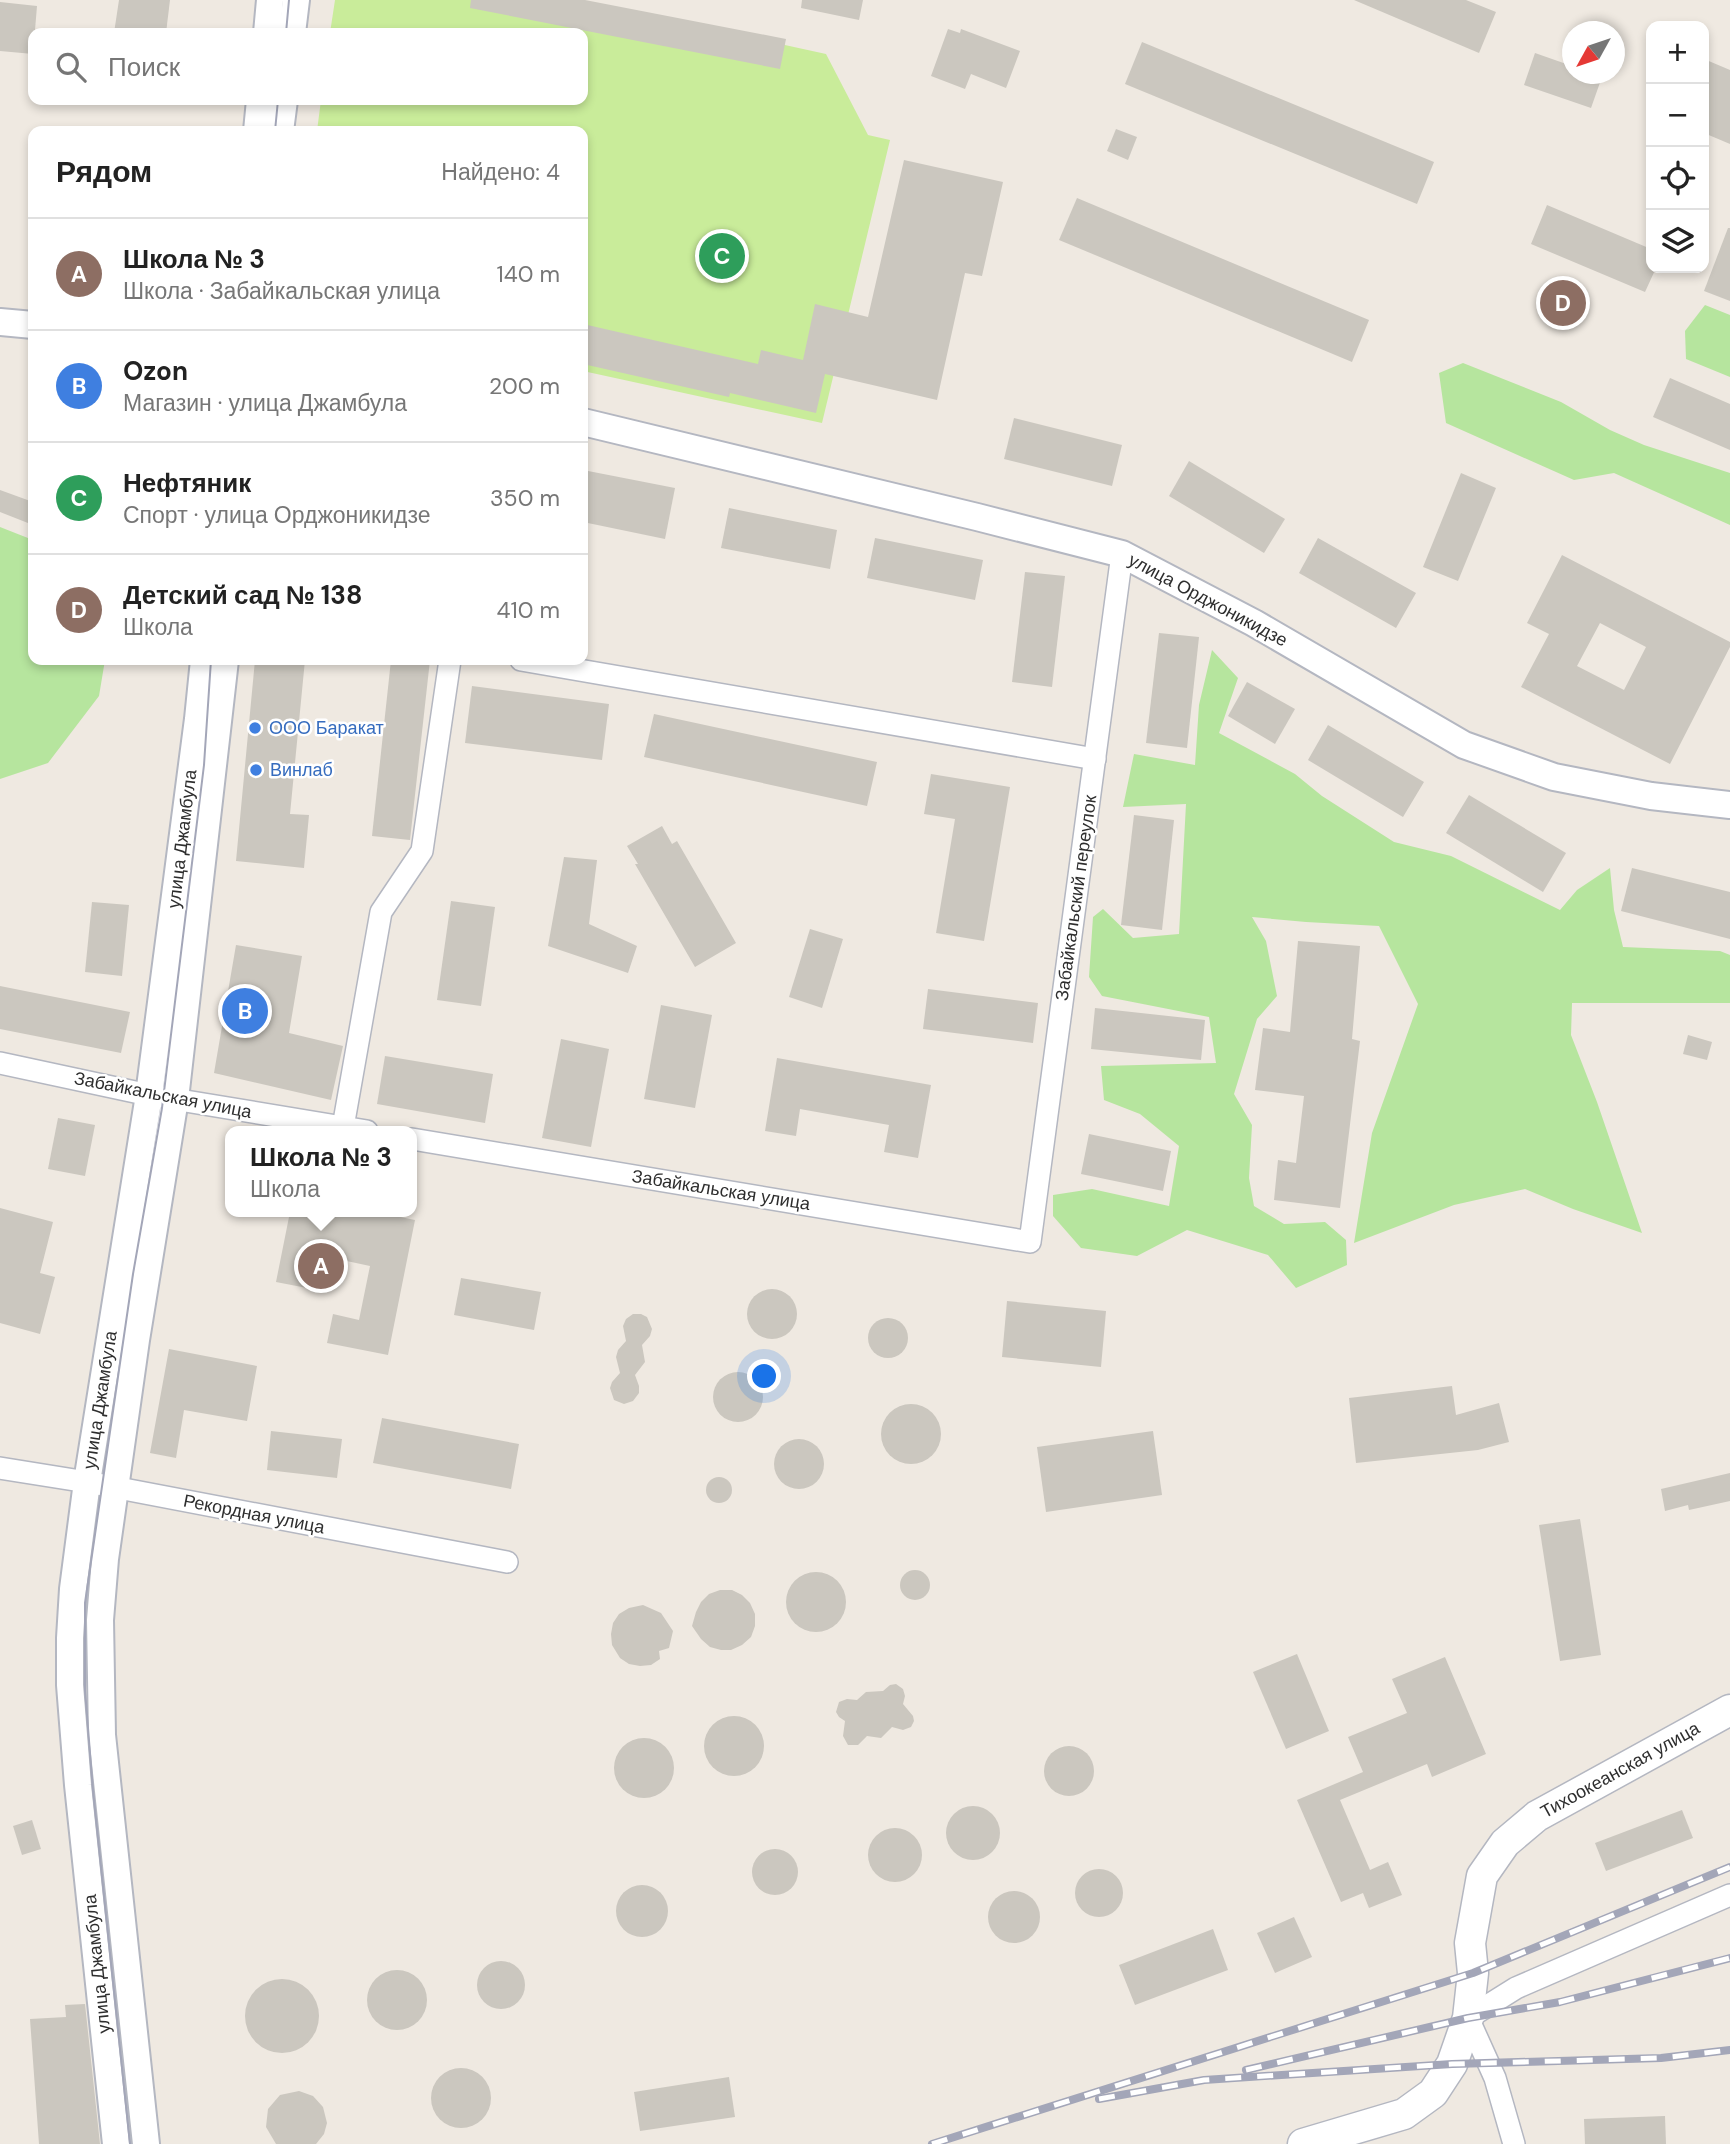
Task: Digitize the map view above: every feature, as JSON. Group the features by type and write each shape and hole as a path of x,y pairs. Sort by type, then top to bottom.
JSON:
{"main road":[{"name":"Тихоокеанская улица","path":"1304,2144 1404,2114 1433,2093 1452,2064 1468,2018 1473,1973 1469,1943 1482,1876 1505,1843 1537,1816 1730,1710"}],"street":[{"path":"268,28 271,0"},
{"path":"293,28 296,0"},
{"path":"257,126 260,105"},
{"path":"281,126 283,105"},
{"path":"0,322 28,325"},
{"name":"улица Орджоникидзе","path":"588,423 1122,554 1254,622 1464,745 1554,777 1651,796 1730,806"},
{"name":"Забайкальский переулок","path":"1030,1242 1122,554"},
{"name":"улица Джамбула","path":"116,2144 79,1798 70,1638 73,1589 87,1482 149,1095 203,665"},
{"name":"улица Джамбула","path":"146,2144 102,1735 100,1620 105,1559 136,1340 175,1099 224,665"},
{"path":"343,1126 381,912 422,851 449,665"},
{"path":"550,665 1095,759"},
{"name":"Забайкальская улица","path":"0,1063 149,1095 337,1126"},
{"name":"Забайкальская улица","path":"417,1140 1030,1242"},
{"name":"Рекордная улица","path":"0,1468 507,1562"},
{"path":"1514,2144 1495,2078 1468,2018 1516,1987 1730,1895"}],"green space":[{"path":"335,0 580,0 826,54 868,135 890,140 822,423 588,372 588,126 318,126 320,105 588,105 588,28 331,28"},
{"path":"1705,305 1730,315 1730,377 1686,359 1685,331"},
{"path":"1463,363 1561,402 1610,430 1644,445 1730,473 1730,525 1614,473 1574,480 1446,423 1439,373"},
{"path":"0,527 28,538 28,665 104,665 99,696 48,763 0,779"},
{"path":"1212,650 1238,678 1219,733 1295,774 1322,796 1394,842 1451,856 1560,910 1577,890 1610,868 1614,910 1623,947 1720,951 1730,955 1730,1003 1572,1003 1571,1035 1642,1233 1525,1189 1454,1205 1354,1243 1372,1133 1418,1004 1379,926 1252,917 1266,941 1277,996 1257,1019 1234,1094 1252,1125 1249,1178 1254,1206 1284,1224 1325,1222 1346,1240 1347,1265 1296,1288 1268,1255 1187,1230 1137,1256 1081,1248 1053,1216 1053,1195 1092,1189 1169,1206 1179,1146 1140,1114 1104,1100 1101,1066 1216,1063 1209,1017 1102,996 1089,977 1093,917 1103,909 1133,938 1179,934 1186,804 1123,807 1134,754 1195,765 1199,705"}],"building":[{"path":"119,0 170,0 167,28 115,28"},
{"path":"471,0 585,0 786,39 780,69 588,31 588,28 572,28 470,8"},
{"path":"802,0 863,0 859,20 801,8"},
{"path":"1354,0 1466,0 1496,12 1479,53"},
{"path":"0,2 37,6 35,28 28,28 28,54 0,51"},
{"path":"948,29 960,33 961,29 1020,51 1006,88 971,74 965,89 931,76"},
{"path":"1142,42 1434,162 1417,204 1125,84"},
{"path":"1535,53 1562,62 1562,84 1599,84 1591,108 1524,85"},
{"path":"1709,61 1730,70 1730,144 1709,135"},
{"path":"1116,129 1137,137 1128,160 1107,151"},
{"path":"904,160 1003,182 982,276 965,273 937,400 825,374 816,413 730,393 729,397 588,365 588,325 758,364 761,350 803,360 815,304 868,317"},
{"path":"1077,198 1369,320 1352,362 1059,240"},
{"path":"1547,205 1646,247 1646,273 1654,273 1645,292 1531,244"},
{"path":"1730,228 1730,301 1704,291"},
{"path":"1670,378 1730,404 1730,450 1653,417"},
{"path":"1014,418 1122,445 1112,486 1004,459"},
{"path":"1189,461 1285,519 1264,553 1169,496"},
{"path":"588,471 675,488 665,539 588,523"},
{"path":"1461,473 1496,488 1458,581 1423,567"},
{"path":"0,490 28,500 28,523 0,512"},
{"path":"729,508 837,530 830,569 721,548"},
{"path":"875,538 983,560 975,600 867,578"},
{"path":"1318,538 1416,593 1396,628 1299,573"},
{"path":"1562,555 1730,642 1730,647 1670,764 1521,687 1549,634 1527,623","holes":["1600,623 1646,647 1624,690 1577,666"]},
{"path":"1025,572 1065,576 1052,687 1012,682"},
{"path":"1159,633 1199,637 1187,748 1146,743"},
{"path":"255,665 305,665 290,814 309,815 304,868 236,861"},
{"path":"390,665 429,665 410,840 372,836"},
{"path":"1247,682 1295,709 1275,744 1228,716"},
{"path":"472,686 609,704 602,760 465,743"},
{"path":"654,714 877,762 867,806 644,757"},
{"path":"1328,725 1424,782 1403,817 1308,760"},
{"path":"931,774 1010,787 984,941 936,933 955,819 924,814"},
{"path":"1469,795 1566,853 1543,892 1446,833"},
{"path":"1134,815 1174,820 1162,930 1121,925"},
{"path":"662,826 672,844 677,841 736,943 695,967 627,846"},
{"path":"564,857 597,860 589,924 637,946 628,973 548,946"},
{"path":"1632,868 1730,892 1730,939 1621,911"},
{"path":"451,901 495,907 481,1006 437,1000"},
{"path":"92,902 129,905 122,976 85,972"},
{"path":"810,929 843,939 822,1008 789,997"},
{"path":"1298,941 1360,946 1352,1039 1360,1041 1340,1208 1274,1200 1278,1160 1296,1163 1304,1096 1255,1090 1263,1028 1290,1032"},
{"path":"236,945 302,956 289,1033 343,1046 331,1100 214,1073"},
{"path":"0,986 130,1012 121,1053 0,1029"},
{"path":"928,989 1038,1003 1033,1043 923,1029"},
{"path":"661,1005 712,1015 695,1108 644,1099"},
{"path":"1095,1008 1205,1020 1201,1060 1091,1049"},
{"path":"1688,1035 1712,1042 1707,1060 1683,1054"},
{"path":"561,1039 609,1049 591,1147 542,1138"},
{"path":"385,1056 493,1074 485,1123 377,1104"},
{"path":"777,1058 931,1085 918,1158 884,1152 889,1125 800,1109 796,1136 765,1131"},
{"path":"58,1118 95,1125 85,1176 48,1169"},
{"path":"1089,1134 1171,1151 1163,1191 1081,1174"},
{"path":"0,1208 53,1222 40,1273 55,1277 40,1334 0,1323"},
{"path":"289,1217 400,1217 415,1220 388,1355 327,1343 333,1314 359,1320 370,1266 314,1254 307,1288 276,1282"},
{"path":"461,1278 541,1292 534,1330 454,1315"},
{"path":"772,1289 789,1297 797,1314 789,1331 772,1339 755,1331 747,1314 755,1297"},
{"path":"1007,1301 1106,1311 1101,1367 1002,1357"},
{"path":"633,1314 647,1317 652,1329 642,1345 645,1362 635,1375 639,1393 633,1401 624,1404 614,1400 610,1388 620,1373 616,1357 626,1341 623,1326 626,1319"},
{"path":"888,1318 896,1319 902,1324 907,1330 907,1346 902,1352 896,1357 888,1358 880,1357 874,1352 869,1346 868,1338 869,1330 874,1324 880,1319"},
{"path":"169,1349 257,1366 247,1421 184,1410 176,1458 150,1453"},
{"path":"738,1372 755,1380 763,1397 755,1414 738,1422 721,1414 713,1397 721,1380"},
{"path":"1452,1386 1456,1415 1499,1403 1509,1442 1478,1450 1356,1463 1349,1398"},
{"path":"905,1404 917,1404 936,1417 941,1434 939,1446 928,1459 917,1464 905,1464 886,1451 881,1440 881,1428 894,1409"},
{"path":"382,1418 519,1444 511,1489 373,1463"},
{"path":"271,1431 342,1439 337,1478 267,1470"},
{"path":"1153,1431 1162,1495 1046,1512 1037,1447"},
{"path":"799,1439 816,1447 824,1464 816,1481 799,1489 782,1481 774,1464 782,1447"},
{"path":"1730,1473 1730,1501 1689,1510 1688,1505 1665,1511 1661,1489"},
{"path":"719,1477 728,1481 732,1490 728,1499 719,1503 710,1499 706,1490 710,1481"},
{"path":"1580,1519 1601,1655 1560,1661 1539,1525"},
{"path":"915,1570 921,1571 929,1579 929,1591 921,1599 915,1600 909,1599 901,1591 900,1585 901,1579 909,1571"},
{"path":"810,1572 822,1572 841,1585 846,1602 844,1614 833,1627 822,1632 810,1632 791,1619 786,1608 786,1596 799,1577"},
{"path":"732,1590 742,1595 755,1614 751,1637 731,1650 710,1647 692,1626 701,1602 709,1594"},
{"path":"643,1605 661,1613 673,1631 669,1648 659,1651 660,1659 651,1665 640,1666 629,1664 620,1658 612,1645 611,1634 613,1623 619,1614 629,1608"},
{"path":"1297,1654 1329,1731 1286,1749 1253,1672"},
{"path":"1445,1657 1486,1754 1432,1777 1427,1764 1340,1800 1370,1870 1388,1862 1402,1895 1369,1908 1363,1893 1341,1902 1297,1800 1363,1772 1348,1737 1407,1713 1392,1679"},
{"path":"896,1684 903,1689 903,1704 913,1716 911,1727 903,1730 892,1727 881,1738 867,1736 858,1745 848,1745 843,1736 845,1721 836,1712 839,1702 857,1700 866,1692 883,1691"},
{"path":"728,1716 740,1716 759,1729 764,1746 762,1758 751,1771 740,1776 728,1776 709,1763 704,1752 704,1740 717,1721"},
{"path":"638,1738 650,1738 669,1751 674,1768 672,1780 661,1793 650,1798 638,1798 619,1785 614,1774 614,1762 627,1743"},
{"path":"1069,1746 1086,1754 1094,1771 1086,1788 1069,1796 1052,1788 1044,1771 1052,1754"},
{"path":"973,1806 992,1814 1000,1833 992,1852 973,1860 954,1852 946,1833 954,1814"},
{"path":"1682,1810 1693,1838 1606,1871 1595,1843"},
{"path":"32,1820 41,1849 22,1855 13,1826"},
{"path":"895,1828 914,1836 922,1855 914,1874 895,1882 876,1874 868,1855 876,1836"},
{"path":"775,1849 791,1856 798,1872 791,1888 775,1895 759,1888 752,1872 759,1856"},
{"path":"1099,1869 1116,1876 1123,1893 1116,1910 1099,1917 1082,1910 1075,1893 1082,1876"},
{"path":"642,1885 661,1892 668,1911 661,1930 642,1937 623,1930 616,1911 623,1892"},
{"path":"1014,1891 1033,1898 1040,1917 1033,1936 1014,1943 995,1936 988,1917 995,1898"},
{"path":"1294,1917 1312,1957 1275,1973 1257,1933"},
{"path":"1213,1929 1228,1970 1135,2005 1119,1965"},
{"path":"501,1961 518,1968 525,1985 518,2002 501,2009 484,2002 477,1985 484,1968"},
{"path":"391,1970 403,1970 422,1983 427,2000 425,2012 414,2025 403,2030 391,2030 372,2017 367,2006 367,1994 380,1975"},
{"path":"275,1979 289,1979 303,1985 313,1995 319,2016 313,2037 303,2047 289,2053 275,2053 261,2047 251,2037 245,2023 245,2009 251,1995 261,1985"},
{"path":"85,2004 100,2144 39,2144 30,2019 66,2017 65,2005"},
{"path":"455,2068 467,2068 486,2081 491,2098 489,2110 478,2123 467,2128 455,2128 436,2115 431,2104 431,2092 444,2073"},
{"path":"729,2077 735,2117 640,2131 634,2092"},
{"path":"299,2091 313,2096 323,2107 327,2123 324,2134 316,2144 276,2144 266,2127 268,2109 280,2095"},
{"path":"1665,2116 1666,2144 1585,2144 1584,2119"}],"tram line":[{"path":"286,28 289,0"},
{"path":"275,126 278,105"},
{"path":"130,2144 93,1791 85,1690 85,1603 133,1274 162,1108 204,765 211,665"}],"railway":[{"path":"932,2144 1473,1973 1730,1867"},
{"path":"1246,2070 1468,2018 1560,2002 1730,1958"},
{"path":"1099,2099 1204,2080 1452,2064 1661,2058 1730,2050"}],"place":[{"name":"Нефтяник","path":"722,256"},
{"name":"Детский сад № 138","path":"1563,303"},
{"name":"ООО Баракат","path":"255,728"},
{"name":"Винлаб","path":"256,770"},
{"name":"Ozon","path":"245,1011"},
{"name":"Школа № 3","path":"321,1266"}]}
